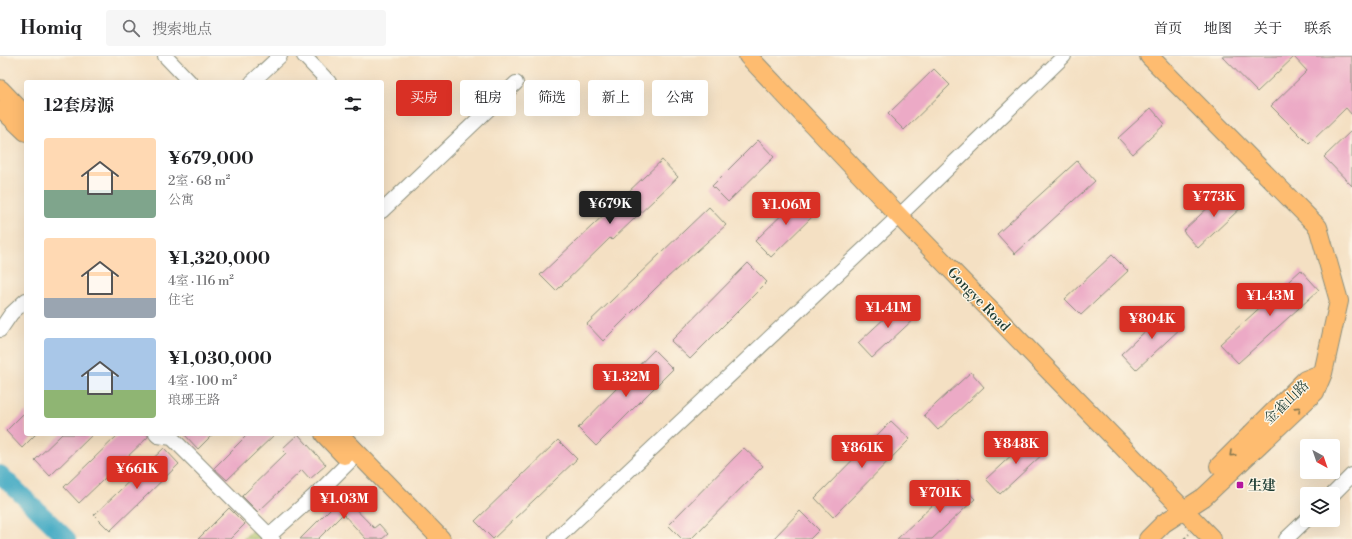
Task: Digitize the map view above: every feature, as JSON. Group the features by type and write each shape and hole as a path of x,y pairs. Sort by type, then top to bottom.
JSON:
{"main road":[{"name":"Gongye Road","path":"748,56 899,216 1183,511 1212,539"},
{"name":"金雀山路","path":"1149,56 1318,227 1339,301 1323,373 1304,380 1196,489 1170,530 1160,539"},
{"path":"0,89 24,114"},
{"path":"0,107 24,130"},
{"path":"327,436 354,457 441,539"},
{"path":"340,436 354,457 426,539"},
{"name":"金雀山路","path":"1148,539 1164,524 1183,511"}],"street":[{"path":"165,56 188,80"},
{"path":"254,80 280,56"},
{"path":"304,56 327,80"},
{"path":"556,539 899,216 1064,56"},
{"path":"384,209 481,116"},
{"path":"0,330 12,314 24,302"},
{"path":"158,436 172,438 271,537 354,457"},
{"path":"1340,487 1352,475"},
{"path":"1286,539 1300,526"}],"green space":[{"path":"253,529 263,539 243,539"}],"building":[{"path":"1222,56 1352,56 1352,115 1346,108 1309,144 1271,106 1307,71 1294,57 1257,92"},
{"path":"934,69 950,85 904,130 888,114"},
{"path":"1151,108 1165,124 1133,154 1118,138"},
{"path":"1352,130 1352,186 1324,157"},
{"path":"758,140 774,157 728,202 712,186"},
{"path":"662,160 678,177 612,240 610,238 556,291 540,275"},
{"path":"1077,161 1095,181 1015,254 997,234"},
{"path":"1230,187 1245,204 1198,248 1183,231"},
{"path":"801,196 817,212 771,257 755,241"},
{"path":"709,207 726,225 658,286 603,341 587,324"},
{"path":"1112,255 1128,271 1081,315 1065,299"},
{"path":"748,263 767,282 690,359 671,341"},
{"path":"1301,270 1319,290 1238,363 1220,344"},
{"path":"904,300 918,315 872,358 858,343"},
{"path":"1168,310 1183,326 1136,370 1121,354"},
{"path":"654,350 673,369 596,446 578,428"},
{"path":"971,372 984,387 938,430 924,415"},
{"path":"24,413 24,436 34,436 22,448 6,431"},
{"path":"891,421 910,439 833,517 815,498"},
{"path":"60,436 91,436 50,476 35,460"},
{"path":"117,436 148,436 79,503 64,487"},
{"path":"186,436 211,436 198,449"},
{"path":"246,436 273,436 227,480 214,468"},
{"path":"296,436 300,436 326,465 310,479 302,470 258,512 242,496 286,453 282,449"},
{"path":"1032,436 1046,451 1000,494 986,479"},
{"path":"558,440 577,459 493,539 475,521"},
{"path":"164,448 179,464 110,531 94,515"},
{"path":"744,448 763,466 691,539 682,539 668,525"},
{"path":"958,481 975,499 932,539 897,539"},
{"path":"335,488 374,528 379,524 388,534 382,539 366,539 343,514 318,539 300,539 334,505 326,497"},
{"path":"229,508 245,524 230,539 198,539"},
{"path":"800,511 819,530 810,539 773,539"}],"waterway":[{"path":"0,474 67,539"}],"place":[{"name":"生建","path":"1240,485"}]}
